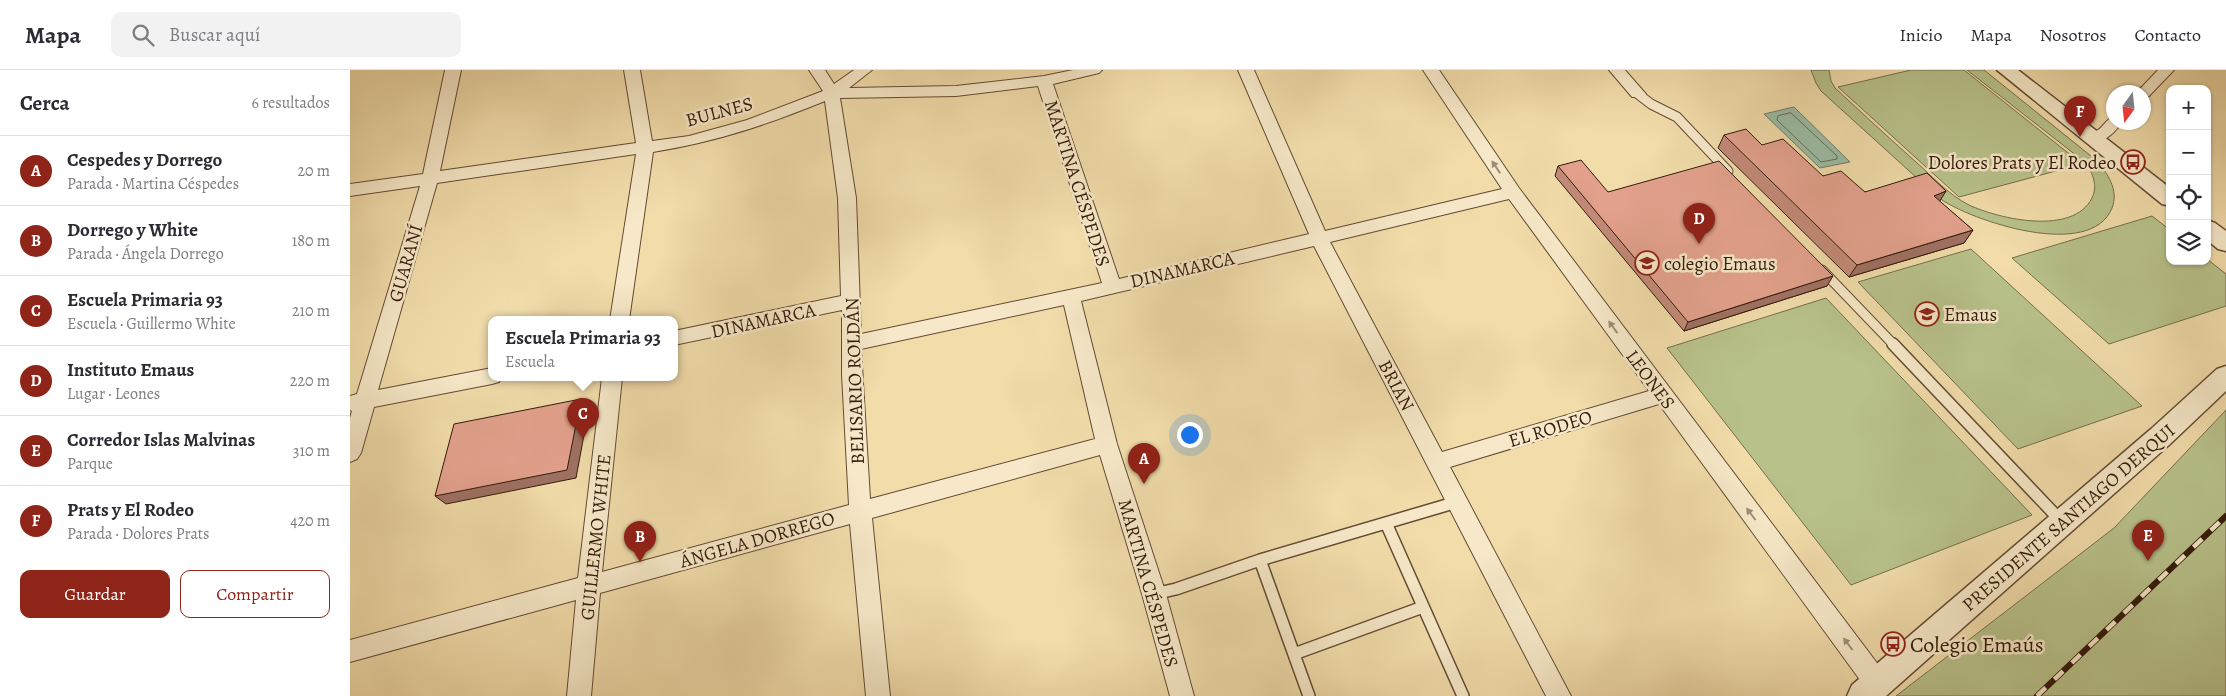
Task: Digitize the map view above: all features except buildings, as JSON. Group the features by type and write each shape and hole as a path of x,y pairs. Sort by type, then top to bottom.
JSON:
{"street":[{"name":"GUARANÍ","path":"350,453 357,402 430,179 453,70"},
{"path":"621,316 645,148 632,70"},
{"name":"BELISARIO ROLDÁN","path":"817,70 832,93 846,198 851,344 860,511 878,696"},
{"path":"832,93 864,70"},
{"name":"BULNES","path":"350,190 689,141 732,130 781,114 832,93 956,91 1044,81 1094,70"},
{"name":"BRIAN","path":"1246,70 1319,238 1438,462 1558,696"},
{"name":"LEONES","path":"1431,70 1513,192 1663,395 1870,690"},
{"path":"1617,70 1638,94"},
{"path":"2006,70 2166,196"},
{"path":"2151,86 2166,70"},
{"name":"MARTINA CÉSPEDES","path":"1044,81 1112,286"},
{"path":"2092,138 2107,130"},
{"name":"DINAMARCA","path":"851,344 1071,297 1513,192"},
{"path":"2211,231 2226,243"},
{"name":"MARTINA CÉSPEDES","path":"1071,297 1107,444 1154,594 1182,696"},
{"name":"DINAMARCA","path":"678,337 851,301"},
{"name":"PRESIDENTE SANTIAGO DERQUI","path":"1870,690 2160,437 2226,376"},
{"path":"357,402 488,377"},
{"name":"GUILLERMO WHITE","path":"579,696 612,381"},
{"name":"EL RODEO","path":"1438,462 1663,395"},
{"name":"ÁNGELA DORREGO","path":"350,651 1107,444"}],"lane":[{"path":"1638,94 1651,104 1677,117 1732,175"},
{"path":"1814,262 2063,522"},
{"path":"1154,594 1176,589 1260,560 1457,502"},
{"path":"1386,523 1463,696"},
{"path":"1260,560 1309,696"},
{"path":"1294,654 1423,607"}],"shaded area":[{"path":"1811,70 1829,70 1831,81 1835,88 1941,185 1969,205 1998,215 2035,221 2053,221 2069,217 2082,210 2092,198 2095,189 2093,176 2086,163 1967,70 1984,70 2096,160 2111,182 2114,195 2112,208 2100,224 2081,232 2056,234 2030,232 2002,225 1955,207 1939,198 1821,91"},
{"path":"1911,70 1964,70 2082,164 1959,197 1838,87"},
{"path":"2152,216 2166,227 2166,265 2211,265 2211,262 2226,274 2226,306 2109,344 2012,258"},
{"path":"1971,249 2142,406 2018,449 1858,282"},
{"path":"1826,298 2032,515 1851,585 1667,348"},
{"path":"2226,410 2226,696 1896,696 2114,528"}],"water":[{"path":"1794,107 1850,162 1820,168 1764,114"}],"railway":[{"path":"2037,696 2226,516"}],"place":[{"name":"Prats y El Rodeo","path":"2080,137"},
{"name":"Dolores Prats y El Rodeo","path":"2133,162"},
{"name":"Instituto Emaus","path":"1699,244"},
{"name":"colegio Emaus","path":"1647,263"},
{"name":"Emaus","path":"1927,314"},
{"name":"Escuela Primaria 93","path":"583,439"},
{"name":"Cespedes y Dorrego","path":"1144,484"},
{"name":"Corredor Islas Malvinas","path":"2148,561"},
{"name":"Dorrego y White","path":"640,562"},
{"name":"Colegio Emaús","path":"1893,644"}]}
